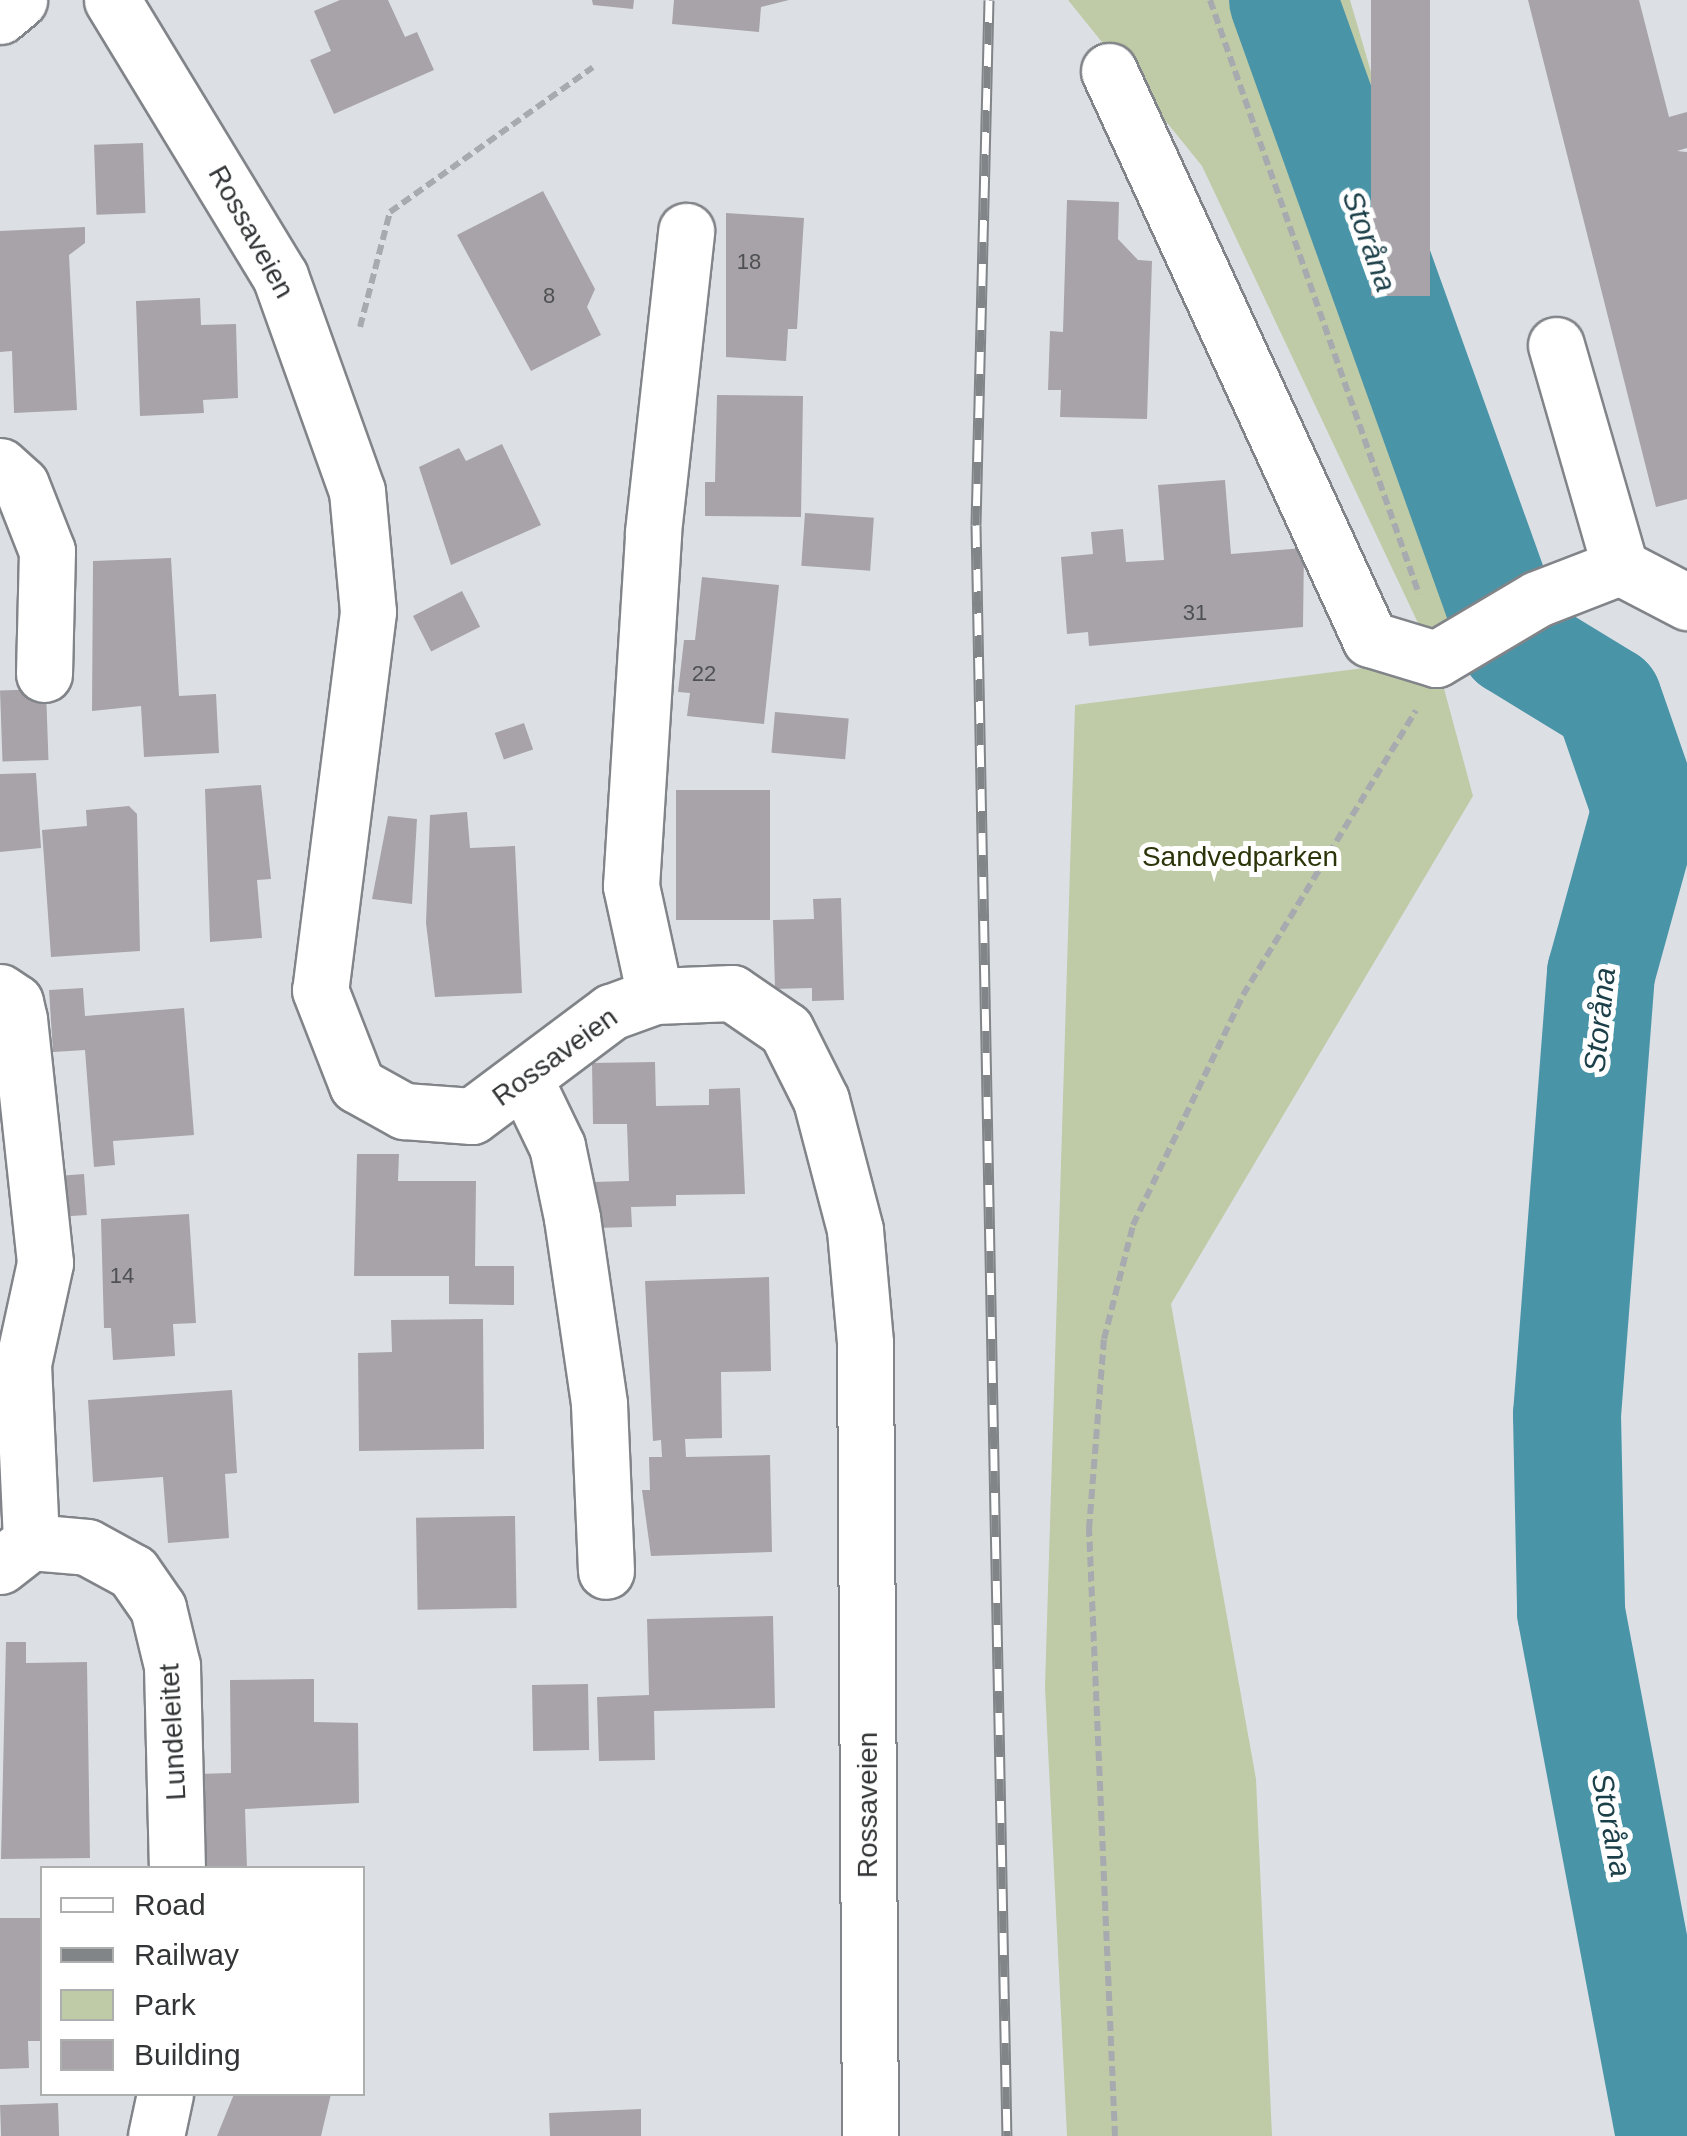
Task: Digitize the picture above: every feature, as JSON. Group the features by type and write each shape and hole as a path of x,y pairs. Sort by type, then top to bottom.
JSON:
{"street":[{"path":"0,16 18,0"},
{"name":"Rossaveien","path":"112,0 280,276 358,491 368,612 320,990 332,1032 357,1086 404,1111 472,1116 526,1082 610,1012 655,996 732,993 786,1030 821,1100 855,1230 866,1343 870,2136"},
{"path":"1109,71 1370,639 1459,648 1536,599 1620,568"},
{"path":"655,996 631,886 653,532 686,231"},
{"path":"1556,345 1620,568 1687,602"},
{"path":"0,466 21,485 47,552 44,674"},
{"path":"0,992 14,1002 19,1019 45,1262 23,1364 16,1554"},
{"path":"526,1082 557,1146 572,1218 598,1404 606,1571"},
{"name":"Lundeleitet","path":"16,1554 87,1546 132,1572 158,1608 172,1666 177,1866"},
{"path":"156,2136 165,2096"}],"path":[{"path":"1115,2136 1089,1529 1104,1340 1133,1226 1243,995 1459,648 1210,0"},
{"path":"358,334 390,212 593,67"}],"green space":[{"name":"Sandvedparken","path":"1068,0 1350,0 1516,569 1436,659 1473,796 1171,1304 1256,1779 1272,2136 1067,2136 1045,1687 1075,705 1435,659 1202,166"}],"building":[{"path":"340,0 388,0 405,37 417,32 434,70 334,114 310,60 331,51 314,11"},
{"path":"592,0 634,0 633,9 593,5"},
{"path":"674,0 789,0 761,7 759,32 672,24"},
{"path":"1371,0 1430,0 1430,296 1371,296"},
{"path":"1528,0 1639,0 1669,117 1687,112 1687,148 1677,151 1687,152 1687,499 1656,507"},
{"path":"143,143 145,213 96,215 94,145"},
{"path":"543,191 595,289 587,307 601,335 531,371 457,235"},
{"path":"1067,200 1119,202 1118,239 1138,260 1152,261 1147,419 1060,417 1061,390 1048,390 1050,331 1063,332"},
{"path":"726,213 804,218 797,329 788,329 786,361 726,357"},
{"path":"85,227 85,243 69,255 77,410 14,413 12,351 0,352 0,231"},
{"path":"200,298 201,325 236,324 238,398 203,400 204,413 140,416 136,301"},
{"path":"717,395 803,396 801,517 705,516 705,482 715,482"},
{"path":"502,444 541,525 451,565 419,467 459,448 466,461"},
{"path":"1225,480 1231,554 1304,548 1303,627 1089,646 1088,632 1067,634 1061,557 1093,554 1091,532 1123,529 1126,562 1164,560 1158,485"},
{"path":"805,513 874,518 870,571 801,566"},
{"path":"171,558 179,696 216,694 219,753 144,757 141,706 92,711 93,561"},
{"path":"702,577 779,585 764,724 687,716 690,693 678,692 684,640 695,640"},
{"path":"462,591 480,627 431,652 413,616"},
{"path":"46,689 48,760 3,762 0,691"},
{"path":"775,712 849,718 845,759 771,753"},
{"path":"524,723 533,749 504,760 495,733"},
{"path":"36,773 41,848 0,852 0,774"},
{"path":"261,785 271,879 257,880 262,938 210,942 205,789"},
{"path":"676,790 770,790 770,920 676,920"},
{"path":"129,806 137,814 140,951 51,957 42,830 87,826 86,810"},
{"path":"467,812 470,848 515,846 522,993 435,997 426,923 430,815"},
{"path":"388,816 417,819 412,904 372,899"},
{"path":"841,898 844,1000 812,1001 812,988 775,989 773,920 814,919 813,899"},
{"path":"83,988 85,1016 184,1008 194,1135 113,1141 115,1165 94,1167 85,1050 53,1052 49,990"},
{"path":"655,1062 656,1106 709,1105 709,1089 740,1088 745,1194 676,1195 676,1206 631,1207 632,1227 595,1228 593,1182 629,1181 627,1124 593,1124 592,1063"},
{"path":"357,1154 399,1154 398,1181 476,1181 475,1266 514,1266 514,1305 449,1304 449,1276 354,1276"},
{"path":"84,1174 87,1215 60,1217 57,1176"},
{"path":"189,1214 196,1323 173,1324 175,1356 113,1360 111,1328 104,1328 101,1219"},
{"path":"769,1277 771,1371 721,1372 722,1438 685,1439 686,1457 770,1455 772,1552 651,1556 642,1490 650,1490 649,1457 662,1457 661,1440 653,1441 645,1281"},
{"path":"483,1319 484,1449 359,1451 358,1353 392,1352 391,1320"},
{"path":"232,1390 237,1473 225,1474 229,1538 168,1543 163,1477 93,1482 88,1400"},
{"path":"515,1516 517,1608 418,1610 416,1518"},
{"path":"773,1616 775,1708 654,1711 655,1760 599,1761 597,1697 649,1695 647,1619"},
{"path":"6,1642 26,1642 26,1663 87,1662 90,1858 1,1859"},
{"path":"314,1679 314,1722 358,1723 359,1803 245,1809 247,1866 200,1866 197,1774 231,1773 230,1680"},
{"path":"588,1684 589,1750 533,1751 532,1685"},
{"path":"0,1918 40,1918 40,2041 28,2041 29,2068 0,2069"},
{"path":"233,2096 331,2096 321,2136 217,2136"},
{"path":"58,2103 59,2136 1,2136 0,2105"},
{"path":"641,2109 641,2136 550,2136 549,2113"}],"waterway":[{"name":"Storåna","path":"1283,0 1513,642 1608,700 1646,810 1601,973 1567,1415 1571,1612 1670,2136"}],"railway":[{"path":"989,0 976,525 1007,2136"}]}
